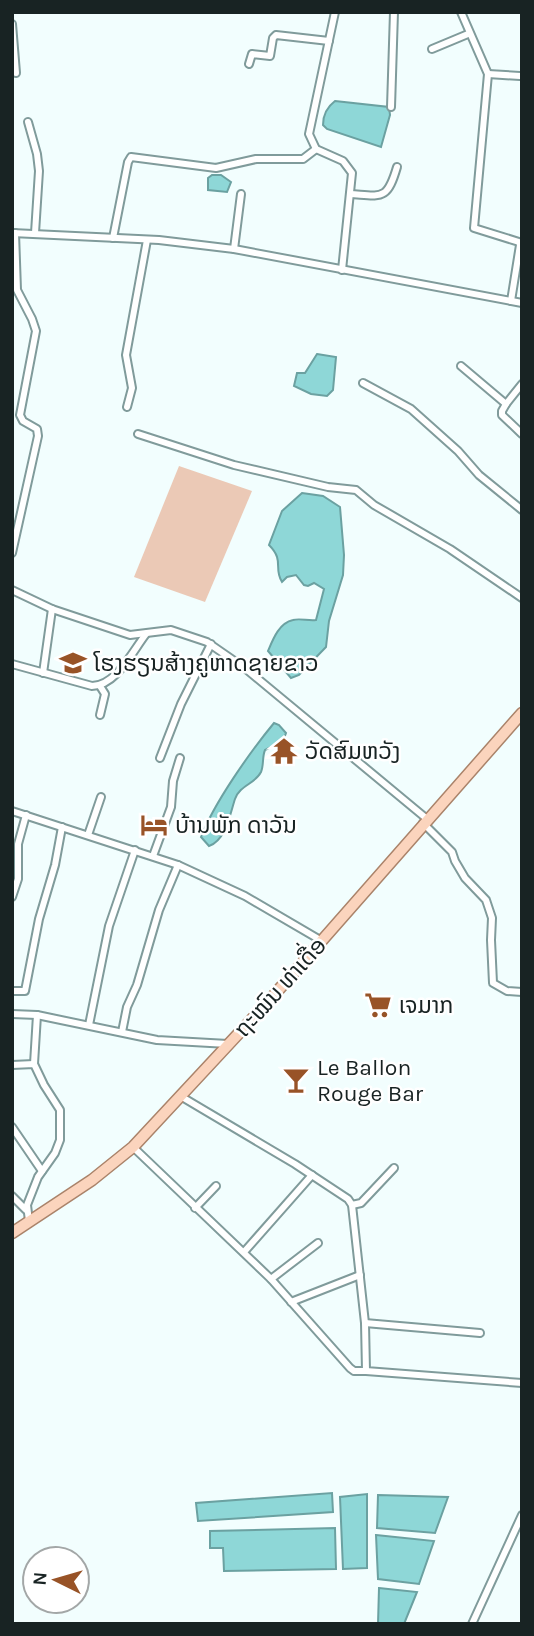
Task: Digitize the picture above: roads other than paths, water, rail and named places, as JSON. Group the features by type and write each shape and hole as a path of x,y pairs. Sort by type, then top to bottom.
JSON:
{"main road":[{"name":"ຖະໝົນ ທ່າເດື່ອ","path":"12,1233 92,1180 133,1147 182,1097 522,713"}],"street":[{"path":"335,12 309,128 310,138 316,149 347,164 352,173 342,270"},
{"path":"391,107 394,12"},
{"path":"461,12 468,34 488,74 474,228 519,242 512,301"},
{"path":"12,24 16,73"},
{"path":"432,49 468,34"},
{"path":"249,64 252,54 270,56 276,35 329,41"},
{"path":"488,74 520,76"},
{"path":"27,122 37,154 39,171 35,233"},
{"path":"113,238 131,157 216,168 256,159 303,159 316,149"},
{"path":"350,194 378,195 386,192 397,167"},
{"path":"234,249 242,194"},
{"path":"12,553 38,436 37,429 23,421 20,415 36,331 17,290 13,233 147,240 234,249 522,303"},
{"path":"127,407 132,388 126,355 147,240"},
{"path":"461,366 506,404"},
{"path":"363,383 411,409 458,451 479,475 522,509"},
{"path":"522,384 502,411 502,415 522,434"},
{"path":"138,434 234,465 316,484 356,490 374,505 461,556 522,598"},
{"path":"12,590 52,609 130,635 171,630 211,644 246,669 425,821 452,852 465,878 486,900 492,918 494,983 507,991 522,992"},
{"path":"43,673 52,609"},
{"path":"12,664 100,686 113,677 146,634"},
{"path":"160,758 181,704 211,644"},
{"path":"100,686 105,694 100,716"},
{"path":"153,856 172,807 173,781 180,758"},
{"path":"88,835 101,797"},
{"path":"12,811 178,865 245,896 321,940"},
{"path":"12,897 18,878 18,844 26,815"},
{"path":"12,991 25,991 39,919 55,865 62,827"},
{"path":"89,1024 109,926 135,850"},
{"path":"122,1032 127,1007 159,910 178,865"},
{"path":"12,1014 37,1015 89,1024 157,1040 229,1044"},
{"path":"26,1210 42,1171 59,1146 61,1110 34,1064 37,1015"},
{"path":"12,1065 34,1064"},
{"path":"182,1097 348,1199 352,1205 360,1275 366,1371"},
{"path":"12,1127 42,1171"},
{"path":"133,1147 271,1279 352,1370 522,1383"},
{"path":"352,1205 361,1203 394,1168"},
{"path":"244,1252 312,1175"},
{"path":"195,1208 216,1186"},
{"path":"12,1196 26,1210 29,1222"},
{"path":"271,1279 318,1243"},
{"path":"291,1302 360,1275"},
{"path":"365,1323 480,1333"},
{"path":"472,1624 522,1515"}],"water":[{"path":"335,101 389,107 390,115 381,147 327,129 323,125 328,109"},
{"path":"221,175 231,182 227,192 208,190 208,178"},
{"path":"317,354 336,357 333,390 327,396 311,394 294,386 297,373 305,373"},
{"path":"302,493 323,496 340,507 343,575 329,621 326,647 299,675 291,678 268,651 284,624 296,619 316,620 324,589 314,583 304,585 296,575 287,577 282,582 278,573 277,556 269,545 282,511"},
{"path":"274,723 286,733 283,741 265,750 261,772 237,794 220,838 209,846 201,837 207,824 223,794"},
{"path":"332,1493 333,1512 198,1521 196,1503"},
{"path":"367,1494 367,1568 343,1569 340,1497"},
{"path":"378,1495 448,1497 435,1533 377,1528"},
{"path":"335,1528 336,1569 224,1571 223,1548 210,1548 210,1531"},
{"path":"376,1535 434,1541 419,1584 378,1579"},
{"path":"379,1588 417,1592 404,1624 378,1624"}],"place":[{"name":"ໂຮງຮຽນສ້າງຄູຫາດຊາຍຂາວ","path":"73,663"},
{"name":"ວັດສົມຫວັງ","path":"284,751"},
{"name":"ບ້ານພັກ ດາວັນ","path":"154,825"},
{"name":"ເຈມາກ","path":"378,1005"},
{"name":"Le Ballon Rouge Bar","path":"296,1080"}]}
